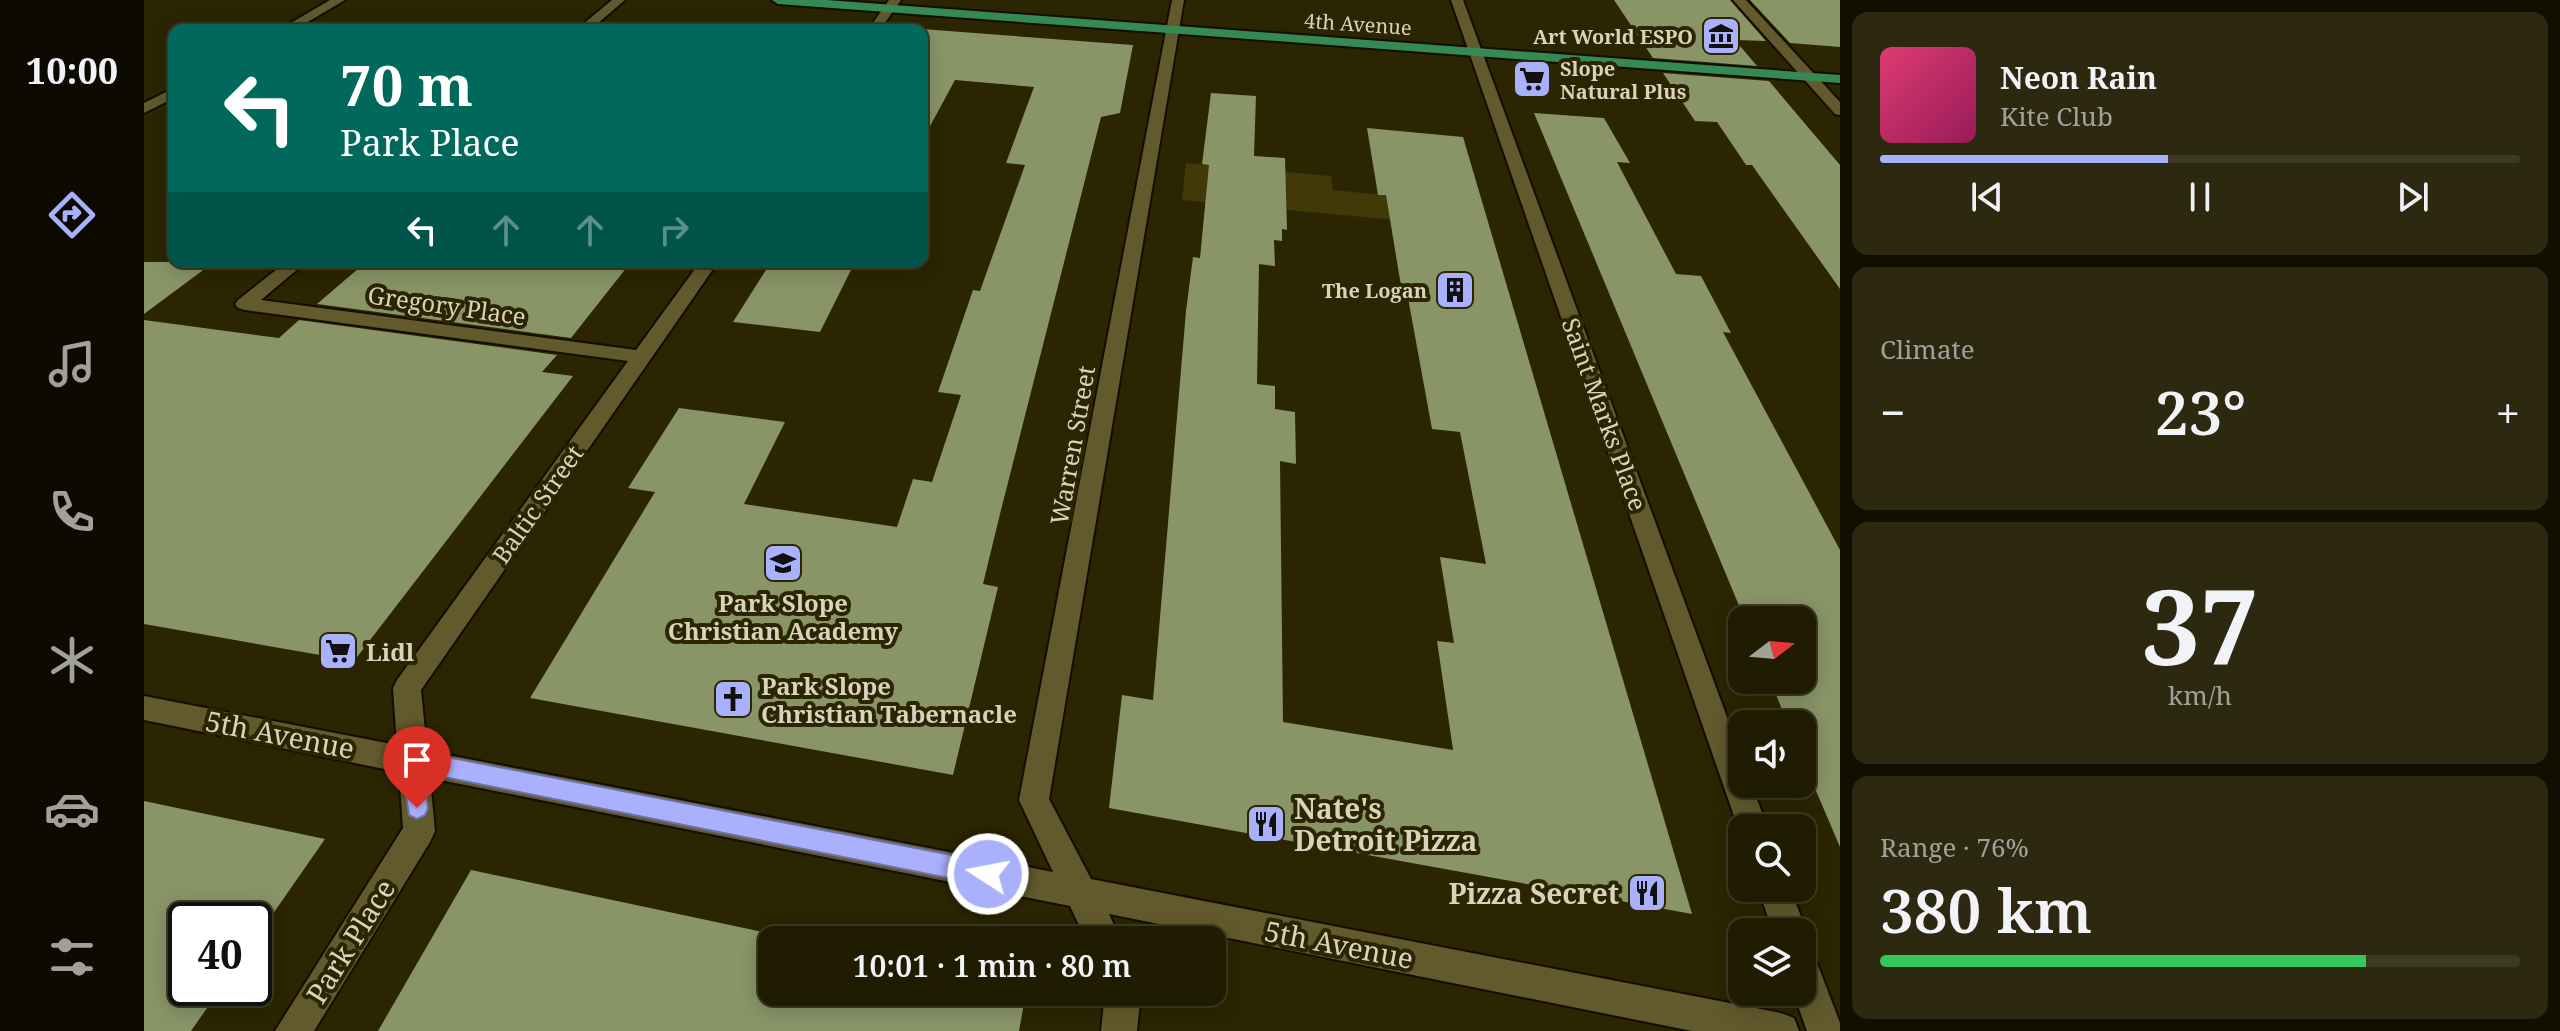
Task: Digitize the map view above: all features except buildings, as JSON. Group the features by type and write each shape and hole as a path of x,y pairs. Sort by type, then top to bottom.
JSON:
{"main road":[{"name":"4th Avenue","path":"778,0 1176,15 1472,41 1840,79"},
{"path":"1784,59 1808,61"}],"street":[{"path":"296,24 339,0"},
{"path":"589,24 619,0"},
{"name":"Saint Marks Place","path":"1457,0 1747,814"},
{"path":"1739,0 1784,59 1810,77 1840,111"},
{"path":"878,24 892,4"},
{"name":"Warren Street","path":"1096,926 1034,800 1176,15"},
{"path":"144,109 168,95"},
{"name":"Gregory Place","path":"290,268 245,304 641,357"},
{"name":"Baltic Street","path":"411,760 407,688 705,268"},
{"name":"5th Avenue","path":"144,708 1781,1031"},
{"name":"Park Place","path":"293,1031 419,831 411,760"},
{"path":"1119,1031 1122,1006"},
{"path":"1816,1006 1825,1031"}],"shaded area":[{"path":"1186,163 1331,176 1333,190 1483,205 1490,229 1182,200"}],"place":[{"name":"Art World ESPO","path":"1721,36"},
{"name":"Slope Natural Plus","path":"1532,79"},
{"name":"The Logan","path":"1455,290"},
{"name":"Park Slope Christian Academy","path":"783,563"},
{"name":"Lidl","path":"338,651"},
{"name":"Park Slope Christian Tabernacle","path":"733,699"},
{"name":"Nate's Detroit Pizza","path":"1266,824"},
{"name":"Pizza Secret","path":"1647,893"}],"route":[{"path":"417,808 411,760 988,874"}]}
